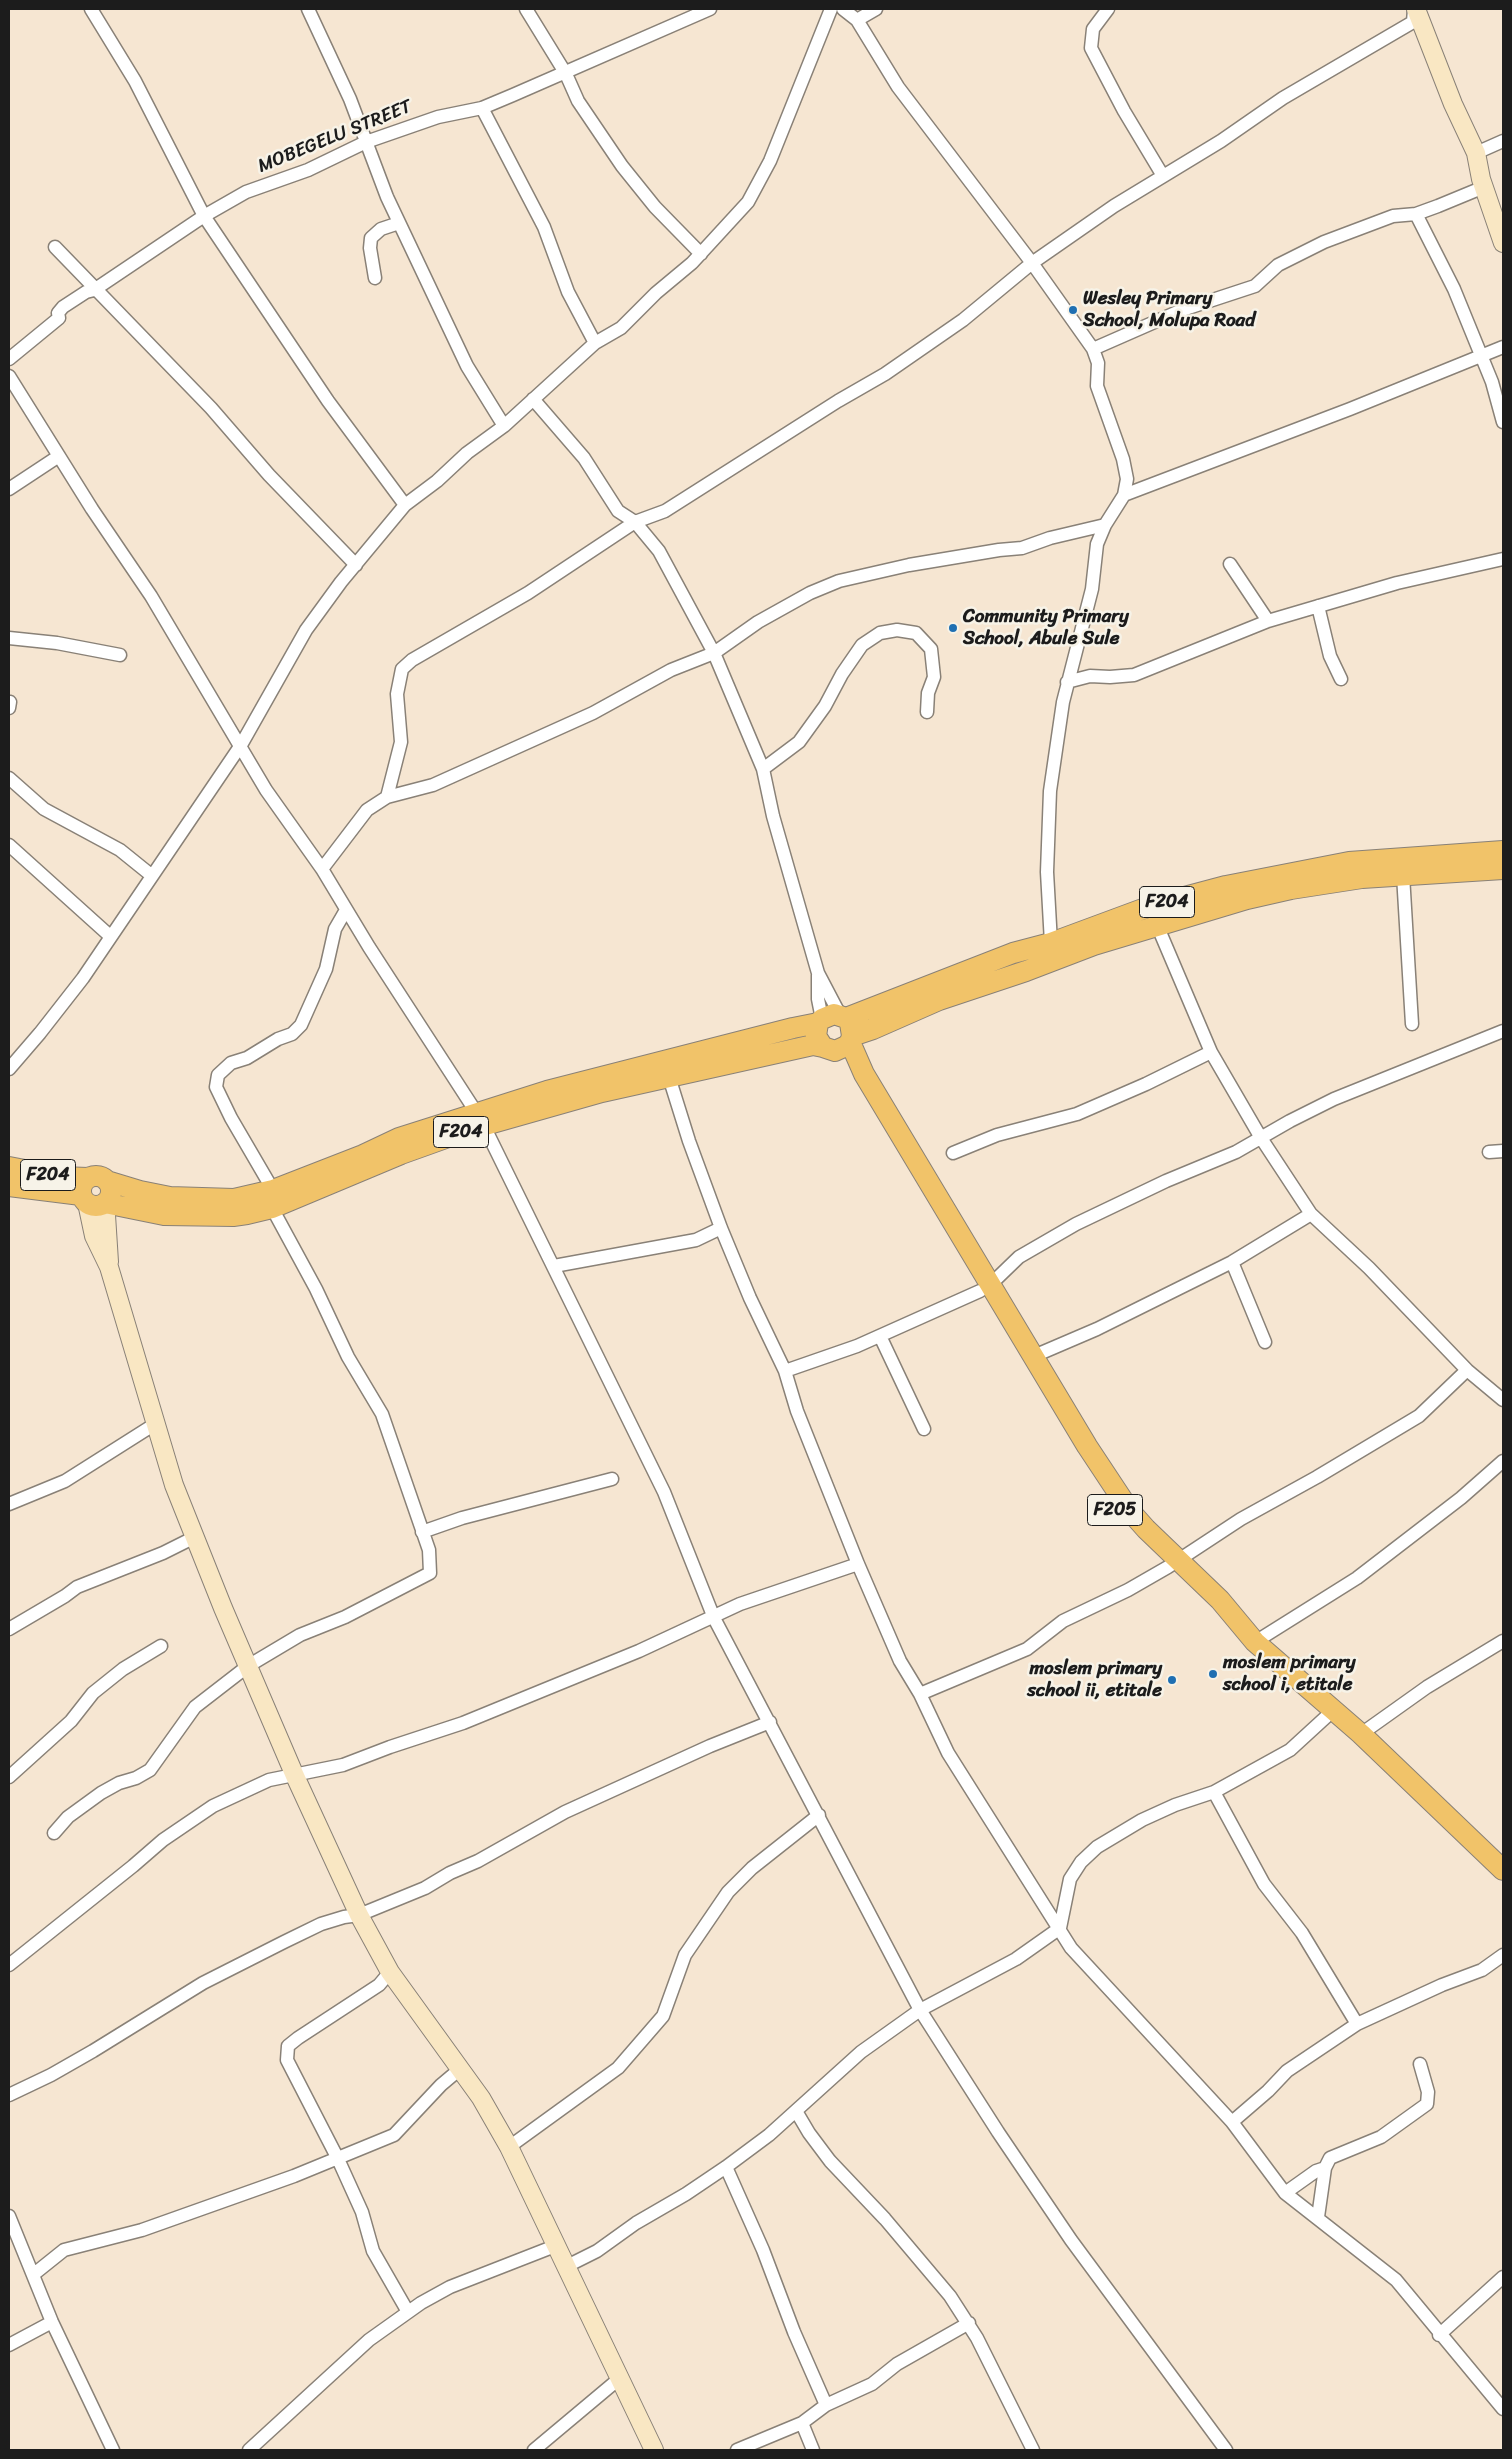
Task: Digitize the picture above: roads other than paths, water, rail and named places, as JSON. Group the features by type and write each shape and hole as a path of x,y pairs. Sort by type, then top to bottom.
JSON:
{"main road":[{"name":"F204","path":"9,1186 95,1194 140,1192 190,1199 273,1199 399,1138 813,1045 836,1031 1012,953 1051,942 1151,906 1226,886 1309,868 1404,857 1503,851"},
{"name":"F204","path":"480,1120 578,1081 793,1028 836,1031 874,1029 939,1000 1026,971 1094,945 1215,908 1291,889 1362,878 1503,869"},
{"name":"F205","path":"836,1031 864,1074 1018,1349 1110,1501 1136,1535 1220,1600 1255,1642 1361,1734 1503,1870"},
{"name":"F204","path":"9,1167 62,1177 95,1194"},
{"name":"F205","path":"985,1288 1034,1356 1117,1494 1173,1563 1326,1717 1503,1881"}],"street":[{"path":"91,9 135,81 204,216 328,401 405,505"},
{"path":"308,9 350,99 380,183 467,366 504,426"},
{"path":"526,9 566,74 578,102 622,166 655,207 701,254"},
{"name":"MOBEGELU STREET","path":"9,359 59,318 58,313 64,307 86,292 94,290 204,216 246,192 308,170 366,142 438,117 482,108 566,74 710,9"},
{"path":"9,1069 67,999 241,745 306,630 405,505 437,481 467,453 504,426 595,343 621,328 656,293 701,254 748,202 762,179 832,9"},
{"path":"843,9 857,20 898,87 1032,264 1093,350 1098,363 1097,386 1126,473 1127,479 1124,495 1106,525 1098,544 1092,589 1067,682 1050,791 1047,872 1051,942"},
{"path":"857,20 876,9"},
{"path":"1108,9 1093,29 1091,48 1124,111 1163,176"},
{"path":"387,797 402,742 397,694 402,669 423,651 464,630 528,592 635,522 665,511 838,401 886,374 963,320 1032,264 1163,176 1221,141 1283,98 1413,22 1415,9"},
{"path":"1415,9 1453,104 1476,153 1484,187 1503,243"},
{"path":"482,108 544,227 568,292 595,343"},
{"path":"1476,153 1503,141"},
{"path":"1093,350 1182,310 1254,286 1278,265 1324,242 1393,216 1416,214 1484,187"},
{"path":"1416,214 1454,289 1492,382 1503,422"},
{"path":"375,278 370,248 371,238 381,229 399,223"},
{"path":"55,247 94,290 212,408 269,475 356,565"},
{"path":"1124,495 1503,347"},
{"path":"9,376 92,509 151,596 266,790 322,869 346,910 480,1120 554,1266 664,1492 714,1618 920,2010 998,2132 1071,2240 1226,2450"},
{"path":"533,399 584,458 618,511 635,522 659,551 714,653 763,769 773,816 836,1031"},
{"path":"9,489 59,456"},
{"path":"322,869 367,810 387,797 433,786 593,713 671,670 714,653 758,622 810,593 839,581 909,565 1022,548 1050,538 1106,525"},
{"path":"1067,682 1090,676 1134,675 1268,621 1397,583 1503,559"},
{"path":"1230,564 1268,621"},
{"path":"1318,606 1330,656 1341,679"},
{"path":"763,769 799,742 825,706 842,674 862,645 880,633 896,630 916,633 930,649 934,677 928,693 928,712"},
{"path":"9,638 57,643 120,655"},
{"path":"9,778 44,809 120,850 151,875"},
{"path":"9,845 110,936"},
{"path":"1403,875 1412,1024"},
{"path":"54,1833 68,1817 101,1793 150,1770 195,1707 248,1666 300,1635 345,1617 430,1573 429,1550 382,1414 348,1357 273,1199 216,1087 218,1075 231,1063 247,1058 278,1039 292,1034 301,1025 326,969 334,929 346,910"},
{"path":"1157,925 1211,1052 1261,1138 1311,1214 1375,1274 1467,1370 1503,1400"},
{"path":"818,973 818,999 836,1031"},
{"path":"786,1371 880,1336 985,1288 1019,1257 1041,1243 1166,1182 1236,1152 1290,1121 1334,1099 1503,1031"},
{"path":"953,1153 997,1135 1077,1114 1146,1084 1211,1052"},
{"path":"670,1077 689,1141 721,1228 750,1298 786,1371 797,1411 858,1564 900,1661 920,1694 948,1754 1071,1948 1232,2122 1285,2193 1318,2217 1336,2235 1396,2280 1439,2335 1503,2409"},
{"path":"1488,1152 1503,1150"},
{"path":"95,1194 94,1236 109,1267 174,1485 295,1776 359,1915 390,1972 481,2098 509,2147 654,2450"},
{"path":"1034,1356 1097,1329 1232,1262 1311,1214"},
{"path":"554,1266 696,1240 721,1228"},
{"path":"1232,1262 1265,1342"},
{"path":"880,1336 924,1430"},
{"path":"920,1694 1027,1649 1063,1621 1128,1590 1241,1519 1317,1477 1419,1416 1467,1370"},
{"path":"9,1504 65,1481 155,1424"},
{"path":"1255,1642 1357,1578 1461,1498 1503,1461"},
{"path":"422,1532 462,1518 612,1478"},
{"path":"9,1629 77,1587 163,1553 195,1537"},
{"path":"9,1965 133,1866 162,1840 213,1806 269,1780 343,1765 390,1747 464,1723 549,1690 714,1618 740,1604 858,1564"},
{"path":"1361,1734 1427,1687 1503,1641"},
{"path":"9,1777 71,1721 93,1693 123,1669 161,1646"},
{"path":"565,2267 597,2251 636,2223 686,2194 726,2167 796,2111 862,2052 920,2010 1016,1959 1060,1928 1070,1879 1081,1862 1097,1846 1142,1820 1175,1805 1214,1792 1290,1750 1326,1717"},
{"path":"9,2095 51,2075 93,2051 203,1983 322,1924 344,1916 359,1915 425,1888 450,1873 478,1861 565,1812 702,1749 770,1722"},
{"path":"1214,1792 1264,1884 1302,1933 1357,2024"},
{"path":"509,2147 618,2068 663,2016 686,1954 728,1892 752,1868 819,1815"},
{"path":"1232,2122 1268,2091 1287,2071 1357,2024 1442,1985 1482,1970 1503,1955"},
{"path":"390,1972 378,1985 288,2046 287,2060 338,2159 362,2212 373,2251 408,2312"},
{"path":"1318,2217 1325,2168 1330,2158 1381,2137 1427,2104 1428,2092 1420,2064"},
{"path":"34,2274 64,2250 142,2230 338,2159 394,2135 441,2085 460,2069"},
{"path":"796,2111 809,2133 830,2160 916,2255 950,2296 968,2323 1033,2450"},
{"path":"726,2167 764,2250 794,2332 826,2406"},
{"path":"1285,2193 1316,2171 1325,2168"},
{"path":"9,2216 52,2322 113,2450"},
{"path":"249,2450 369,2340 408,2312 450,2288 556,2246"},
{"path":"1439,2335 1503,2277"},
{"path":"9,2345 52,2322"},
{"path":"737,2450 802,2423 826,2406 872,2384 897,2364 968,2323"},
{"path":"534,2450 620,2378"},
{"path":"802,2423 813,2450"}],"place":[{"name":"Wesley Primary School, Molupa Road","path":"1073,310"},
{"name":"Community Primary School, Abule Sule","path":"953,628"},
{"name":"moslem primary school i, etitale","path":"1213,1674"},
{"name":"moslem primary school ii, etitale","path":"1172,1680"}]}
